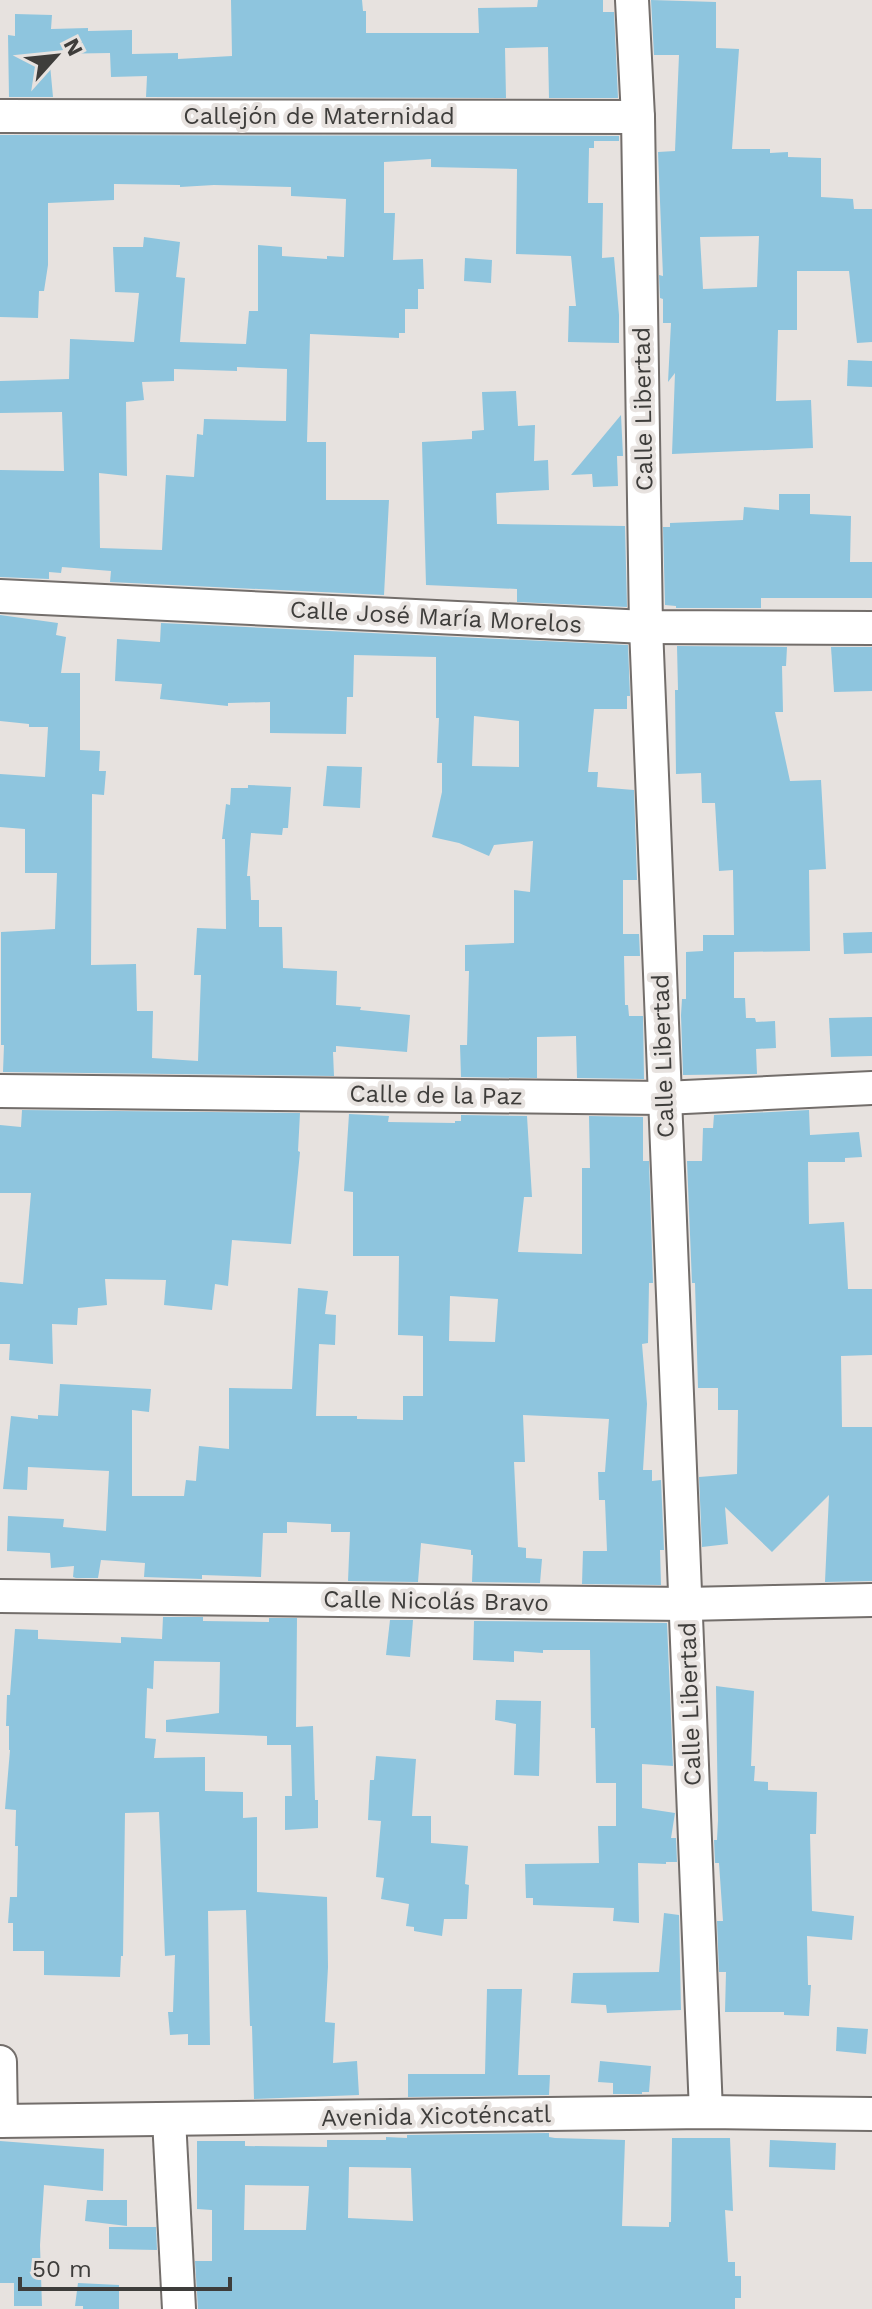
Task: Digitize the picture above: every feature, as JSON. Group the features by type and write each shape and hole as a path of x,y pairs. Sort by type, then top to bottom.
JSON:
{"street":[{"name":"Calle Libertad","path":"632,0 638,117 646,627 706,2112"},
{"name":"Callejón de Maternidad","path":"0,116 638,117"},
{"name":"Calle José María Morelos","path":"0,596 646,627 872,628"},
{"name":"Calle de la Paz","path":"0,1091 664,1098 872,1088"},
{"name":"Calle Nicolás Bravo","path":"0,1596 686,1604 872,1600"},
{"path":"0,2062 0,2121"},
{"name":"Avenida Xicoténcatl","path":"0,2121 706,2112 872,2114"},
{"path":"169,2119 179,2309"}],"building":[{"path":"231,0 362,0 363,11 366,11 366,33 479,33 478,8 537,7 538,0 603,0 603,12 614,12 618,98 549,98 548,47 505,48 506,98 146,97 147,76 111,77 110,53 49,54 53,97 9,97 8,35 15,36 15,14 52,15 51,29 132,30 132,54 178,53 178,59 232,56"},
{"path":"651,0 716,2 716,48 739,49 732,149 770,149 770,153 788,152 788,157 821,158 821,197 853,199 854,209 872,209 872,342 857,343 849,271 797,271 797,330 778,330 776,401 811,400 813,448 672,454 675,373 668,382 671,323 663,323 663,299 660,298 659,275 663,276 658,152 675,151 679,55 654,55","holes":["759,236 757,287 703,289 700,237"]},
{"path":"0,135 619,136 619,141 594,141 594,148 589,148 588,203 603,203 602,258 614,257 619,343 568,342 569,306 576,306 571,256 516,254 517,169 431,167 431,159 384,162 384,213 395,213 393,260 423,259 424,289 418,289 418,309 405,309 405,333 399,333 399,338 310,334 307,442 326,442 326,500 389,500 384,595 110,582 111,571 62,567 61,573 49,572 49,579 0,577 0,470 64,471 62,412 0,413 0,381 69,379 70,339 134,342 139,293 115,292 113,247 143,247 144,237 180,242 176,277 185,278 180,342 246,344 249,311 258,311 258,245 282,247 282,256 344,257 346,199 291,196 291,187 114,184 114,200 48,203 48,265 44,291 39,291 38,318 0,317","holes":["174,369 287,369 286,421 204,419 203,435 197,434 194,477 166,475 162,550 100,548 99,473 127,476 126,402 144,400 142,382 174,381"]},
{"path":"465,258 492,260 491,283 464,281"},
{"path":"848,360 872,361 872,387 847,386"},
{"path":"516,391 518,426 535,425 534,461 548,460 549,490 496,493 497,524 625,526 627,607 517,602 517,589 426,585 422,442 472,439 472,431 484,430 482,392"},
{"path":"621,415 623,456 617,456 618,486 593,487 592,474 571,475"},
{"path":"779,494 810,494 810,514 851,516 850,562 872,562 872,598 761,598 761,608 676,608 665,605 663,527 670,527 670,523 743,520 744,507 779,510"},
{"path":"0,615 58,623 56,635 66,637 61,673 80,673 80,750 100,751 99,771 106,771 104,795 92,794 91,965 136,964 137,1011 153,1011 152,1058 198,1061 201,975 194,975 197,928 226,929 225,839 222,839 226,804 230,805 231,788 248,788 248,785 291,787 288,828 283,828 282,835 251,833 247,876 250,876 251,900 259,900 259,927 282,927 283,968 337,971 336,1005 410,1015 407,1052 336,1046 336,1052 333,1052 334,1076 3,1072 1,932 55,929 57,873 25,873 25,829 0,827 0,774 45,777 48,727 0,721"},
{"path":"161,623 628,645 630,696 627,696 627,709 594,709 588,772 598,772 597,787 634,790 637,880 623,880 623,934 639,934 640,956 624,956 625,1005 628,1005 629,1016 643,1016 644,1079 577,1078 576,1036 537,1037 537,1078 461,1077 460,1045 467,1045 469,971 465,971 465,945 514,943 514,890 530,892 533,841 494,845 489,856 459,843 432,837 442,792 442,763 437,763 439,718 436,718 436,657 354,655 353,697 347,697 346,734 270,733 270,702 228,703 228,706 160,699 162,684 115,681 117,639 160,642","holes":["474,716 519,721 519,767 472,766"]},
{"path":"677,646 787,647 786,666 782,666 783,712 775,712 790,781 821,780 826,869 809,870 810,951 734,952 734,998 745,998 746,1018 755,1018 756,1022 775,1021 776,1048 756,1049 757,1074 683,1075 681,1015 682,999 686,999 686,952 703,951 703,935 734,935 733,870 719,871 715,803 702,803 701,773 676,774"},
{"path":"831,647 872,647 872,691 834,692"},
{"path":"327,766 362,767 360,808 323,806"},
{"path":"872,932 872,953 844,954 843,933"},
{"path":"872,1017 872,1056 831,1057 829,1018"},
{"path":"22,1110 300,1113 300,1152 291,1244 232,1240 228,1286 215,1284 212,1310 164,1305 166,1280 105,1279 107,1305 78,1308 77,1325 52,1324 53,1364 9,1360 10,1344 0,1344 0,1282 23,1284 31,1193 0,1193 0,1125 21,1127"},
{"path":"809,1110 810,1135 859,1132 862,1157 845,1158 845,1162 808,1162 809,1224 844,1222 848,1289 872,1289 872,1355 841,1356 842,1427 872,1427 872,1581 825,1582 829,1495 772,1552 725,1507 728,1544 702,1547 699,1477 737,1474 738,1410 718,1410 718,1388 698,1388 687,1161 702,1161 703,1128 713,1128 714,1115"},
{"path":"349,1114 389,1116 388,1122 455,1123 461,1121 461,1115 527,1116 532,1197 524,1197 518,1252 582,1254 582,1168 590,1168 589,1116 643,1117 643,1161 649,1161 653,1283 649,1283 648,1343 642,1344 647,1404 643,1470 652,1470 652,1481 661,1480 664,1550 660,1550 661,1585 582,1584 583,1551 607,1551 605,1500 599,1500 598,1472 605,1472 609,1419 523,1415 525,1462 514,1462 518,1547 526,1548 526,1558 542,1559 540,1583 472,1582 471,1550 421,1543 418,1582 348,1581 350,1532 331,1532 331,1524 287,1522 287,1533 263,1533 261,1577 144,1577 145,1563 101,1560 98,1578 76,1578 73,1577 74,1566 51,1568 50,1553 7,1551 8,1516 64,1519 63,1527 106,1531 109,1471 28,1467 27,1490 3,1489 11,1416 38,1419 38,1415 58,1416 60,1384 151,1389 149,1412 132,1410 132,1496 184,1496 186,1480 196,1481 199,1446 229,1449 229,1388 292,1389 298,1288 328,1291 325,1314 336,1315 335,1345 319,1344 316,1416 403,1420 403,1396 423,1396 423,1336 398,1335 399,1256 353,1256 353,1192 344,1191","holes":["450,1296 498,1299 495,1342 449,1341"]},
{"path":"163,1617 269,1622 269,1618 297,1618 296,1727 313,1726 318,1828 285,1830 285,1796 292,1796 291,1745 267,1745 267,1736 166,1732 166,1720 219,1713 220,1662 154,1661 153,1689 147,1688 145,1738 156,1739 154,1758 205,1757 205,1791 243,1792 243,1818 257,1817 257,1892 327,1897 325,2022 335,2023 333,2063 357,2061 359,2095 254,2099 246,1910 208,1911 210,2045 188,2045 188,2034 170,2035 168,2012 173,2012 175,1955 165,1956 159,1812 125,1813 120,1977 44,1975 44,1951 13,1951 13,1923 8,1923 10,1897 17,1897 16,1810 5,1809 10,1750 9,1726 6,1726 7,1695 10,1695 15,1629 38,1630 38,1639 121,1643 121,1637 162,1639"},
{"path":"390,1620 413,1620 410,1657 386,1655"},
{"path":"474,1621 667,1623 673,1766 642,1764 642,1808 675,1813 671,1838 676,1838 677,1862 638,1863 639,1923 613,1921 614,1908 533,1905 533,1898 526,1898 525,1864 599,1863 598,1826 616,1826 616,1783 596,1783 595,1728 591,1728 590,1650 514,1651 514,1662 473,1660"},
{"path":"716,1686 754,1691 751,1766 755,1766 754,1781 768,1782 768,1790 817,1792 816,1834 810,1834 812,1911 854,1916 852,1940 807,1936 808,1985 811,1985 809,2016 784,2015 784,2012 725,2012 726,1972 719,1972 717,1921 723,1921 719,1863 715,1863 714,1840 717,1840 718,1820"},
{"path":"496,1700 541,1701 539,1776 514,1775 516,1724 495,1720"},
{"path":"376,1756 416,1759 412,1816 431,1816 431,1843 468,1846 465,1884 469,1885 467,1919 444,1919 442,1936 414,1931 414,1927 406,1926 409,1904 381,1899 384,1878 376,1877 381,1821 368,1820 370,1780 374,1780"},
{"path":"664,1913 679,1915 681,2010 607,2013 606,2005 571,2003 573,1973 659,1972"},
{"path":"487,1989 522,1989 518,2075 550,2075 549,2095 408,2097 408,2074 485,2074"},
{"path":"837,2027 868,2029 866,2054 836,2051"},
{"path":"600,2061 651,2066 649,2092 613,2094 613,2083 598,2082"},
{"path":"549,2133 549,2137 555,2138 625,2140 622,2226 669,2227 672,2138 730,2138 733,2211 725,2210 728,2262 735,2262 735,2276 741,2276 741,2298 735,2298 735,2309 198,2309 195,2261 212,2261 212,2210 197,2209 197,2141 245,2141 245,2146 327,2147 327,2140 386,2140 386,2137 407,2138 407,2135","holes":["349,2167 411,2168 413,2221 348,2218","245,2185 309,2186 306,2230 244,2230"]},
{"path":"770,2140 836,2143 835,2170 769,2167"},
{"path":"0,2141 104,2149 103,2191 44,2185 40,2245 42,2306 14,2306 14,2283 0,2283"},
{"path":"87,2200 127,2200 127,2226 85,2221"},
{"path":"109,2227 156,2227 157,2250 109,2249"},
{"path":"78,2283 119,2285 119,2309 83,2309 83,2306 75,2306"}]}
